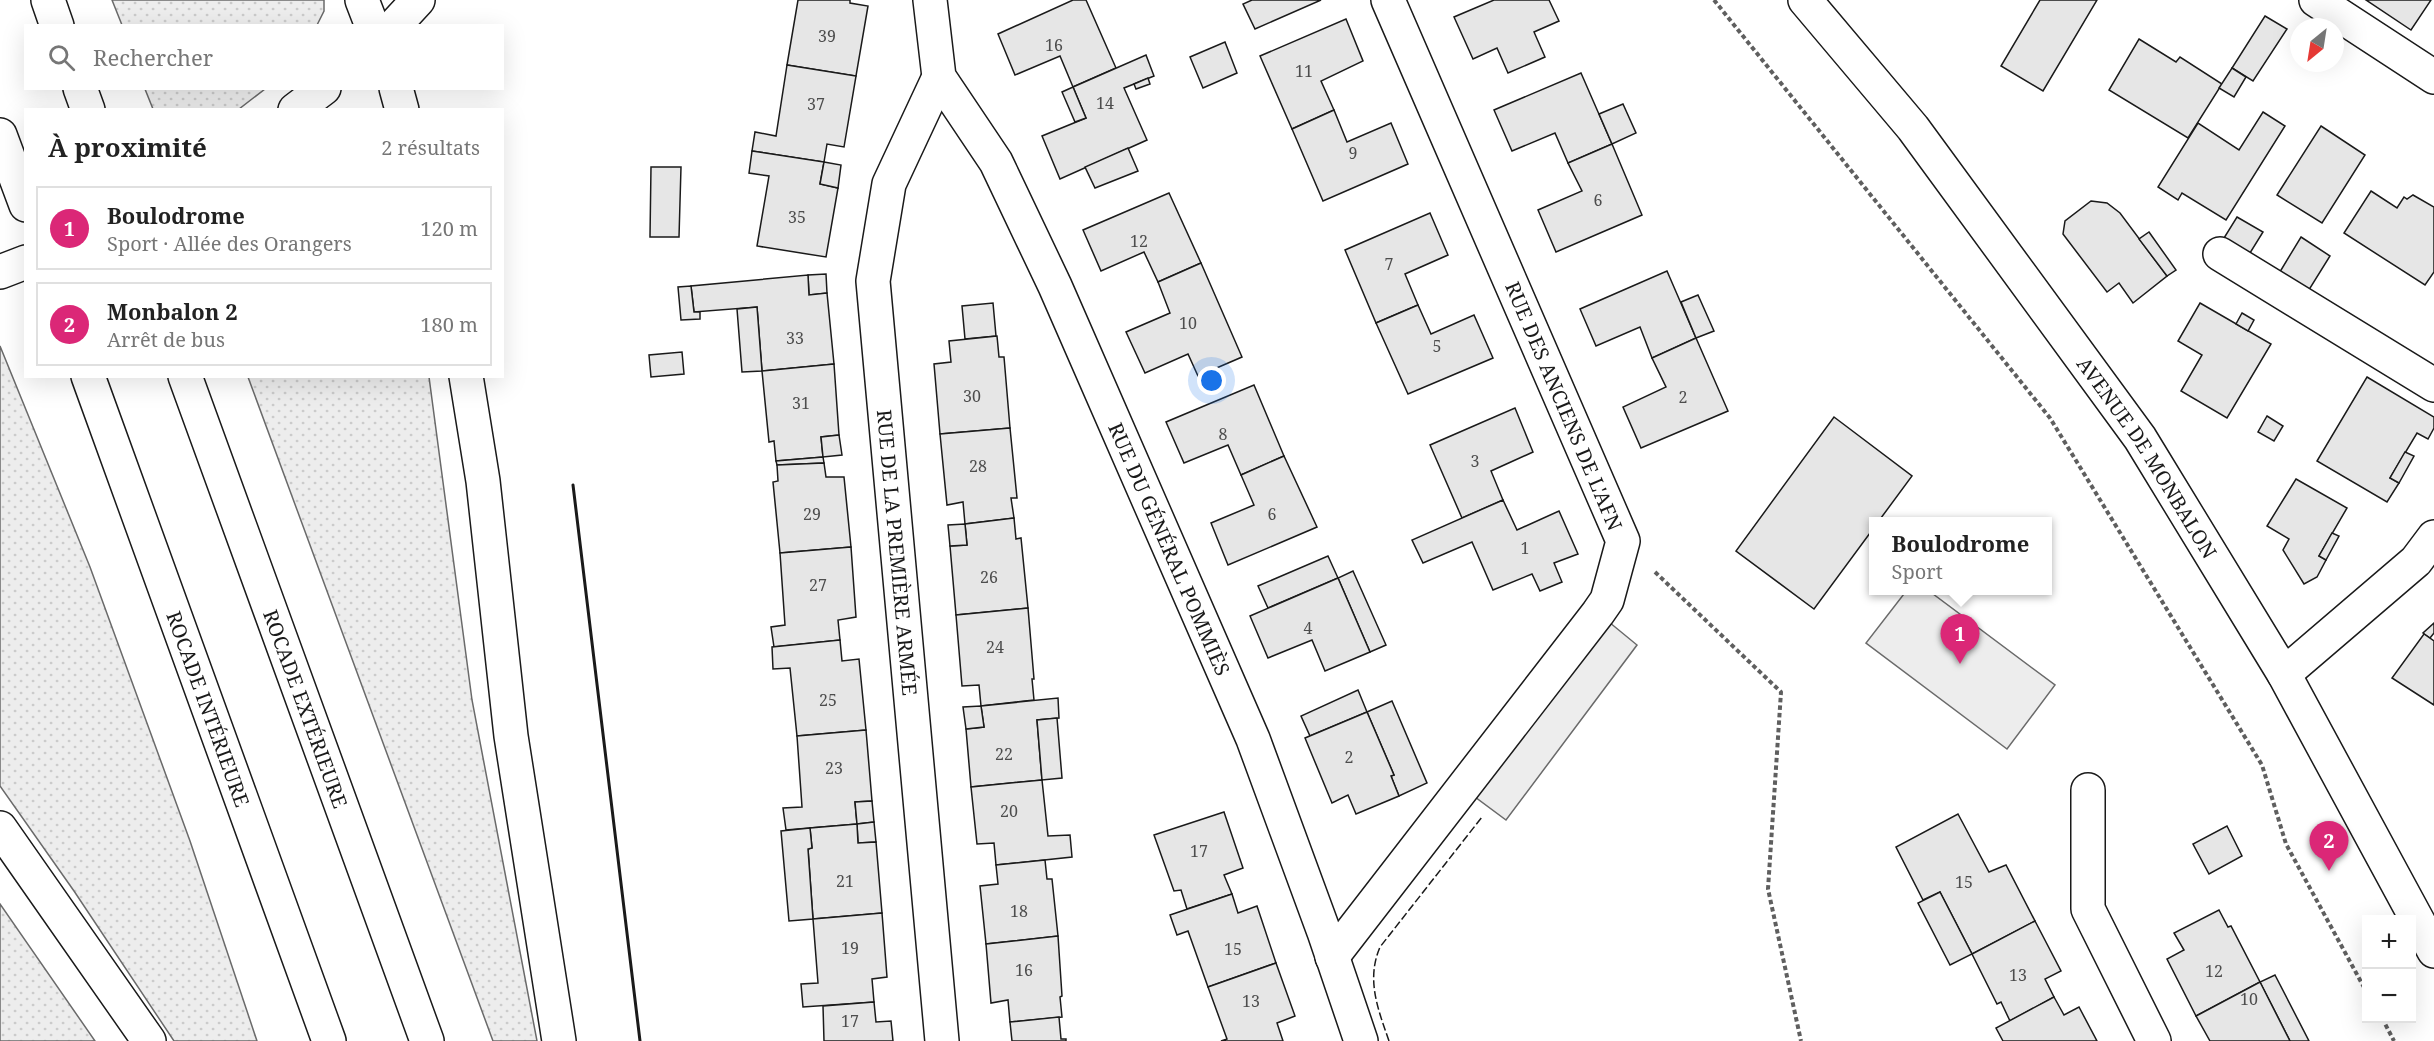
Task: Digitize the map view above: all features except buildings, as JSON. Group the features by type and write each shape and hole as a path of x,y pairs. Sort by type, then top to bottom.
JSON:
{"main road":[{"path":"48,0 56,24"},
{"path":"362,0 371,24"},
{"path":"396,24 418,0"},
{"path":"930,0 939,77"},
{"name":"RUE DES ANCIENS DE L'AFN","path":"1332,957 1598,613 1607,600 1623,541 1388,0"},
{"name":"AVENUE DE MONBALON","path":"1805,0 1913,128 2140,438 2284,674 2434,951"},
{"path":"2316,0 2434,77"},
{"name":"RUE DU GÉNÉRAL POMMIÈS","path":"939,77 996,162 1055,286 1253,739 1360,1041"},
{"name":"RUE DE LA PREMIÈRE ARMÉE","path":"939,77 889,184 873,281 942,1041"},
{"path":"81,90 87,108"},
{"path":"298,108 321,90"},
{"path":"397,90 401,108"},
{"path":"0,135 24,200"},
{"path":"2220,254 2434,385"},
{"path":"0,272 24,263"},
{"name":"ROCADE INTÉRIEURE","path":"89,378 329,1041"},
{"name":"ROCADE EXTÉRIEURE","path":"186,378 426,1041"},
{"path":"466,378 483,481 511,736 560,1041"},
{"path":"2284,674 2416,561 2434,537"},
{"path":"2088,790 2088,909 2154,1041"},
{"path":"0,828 149,1041"}],"path":[{"path":"1714,0 2049,418 2262,765 2286,844 2362,982"},
{"path":"1623,541 1781,692 1768,889 1801,1041"},
{"path":"2385,1023 2394,1041"}],"shaded area":[{"path":"112,0 324,0 324,11 318,24 122,24"},
{"path":"146,90 264,90 240,108 153,108"},
{"path":"0,346 90,567 190,841 257,1041 174,1041 74,891 0,786"},
{"path":"248,378 429,378 472,700 537,1041 493,1041"},
{"path":"1903,595 1934,595 2055,685 2007,749 1866,643"},
{"path":"1598,613 1637,645 1506,820 1463,788"},
{"path":"0,904 95,1041 0,1041"}],"fence":[{"path":"1389,1041 1375,994 1374,971 1380,947 1482,817"}],"wall":[{"path":"573,485 640,1041"}],"place":[{"name":"Boulodrome","path":"1960,664"},
{"name":"Monbalon 2","path":"2329,871"}]}
